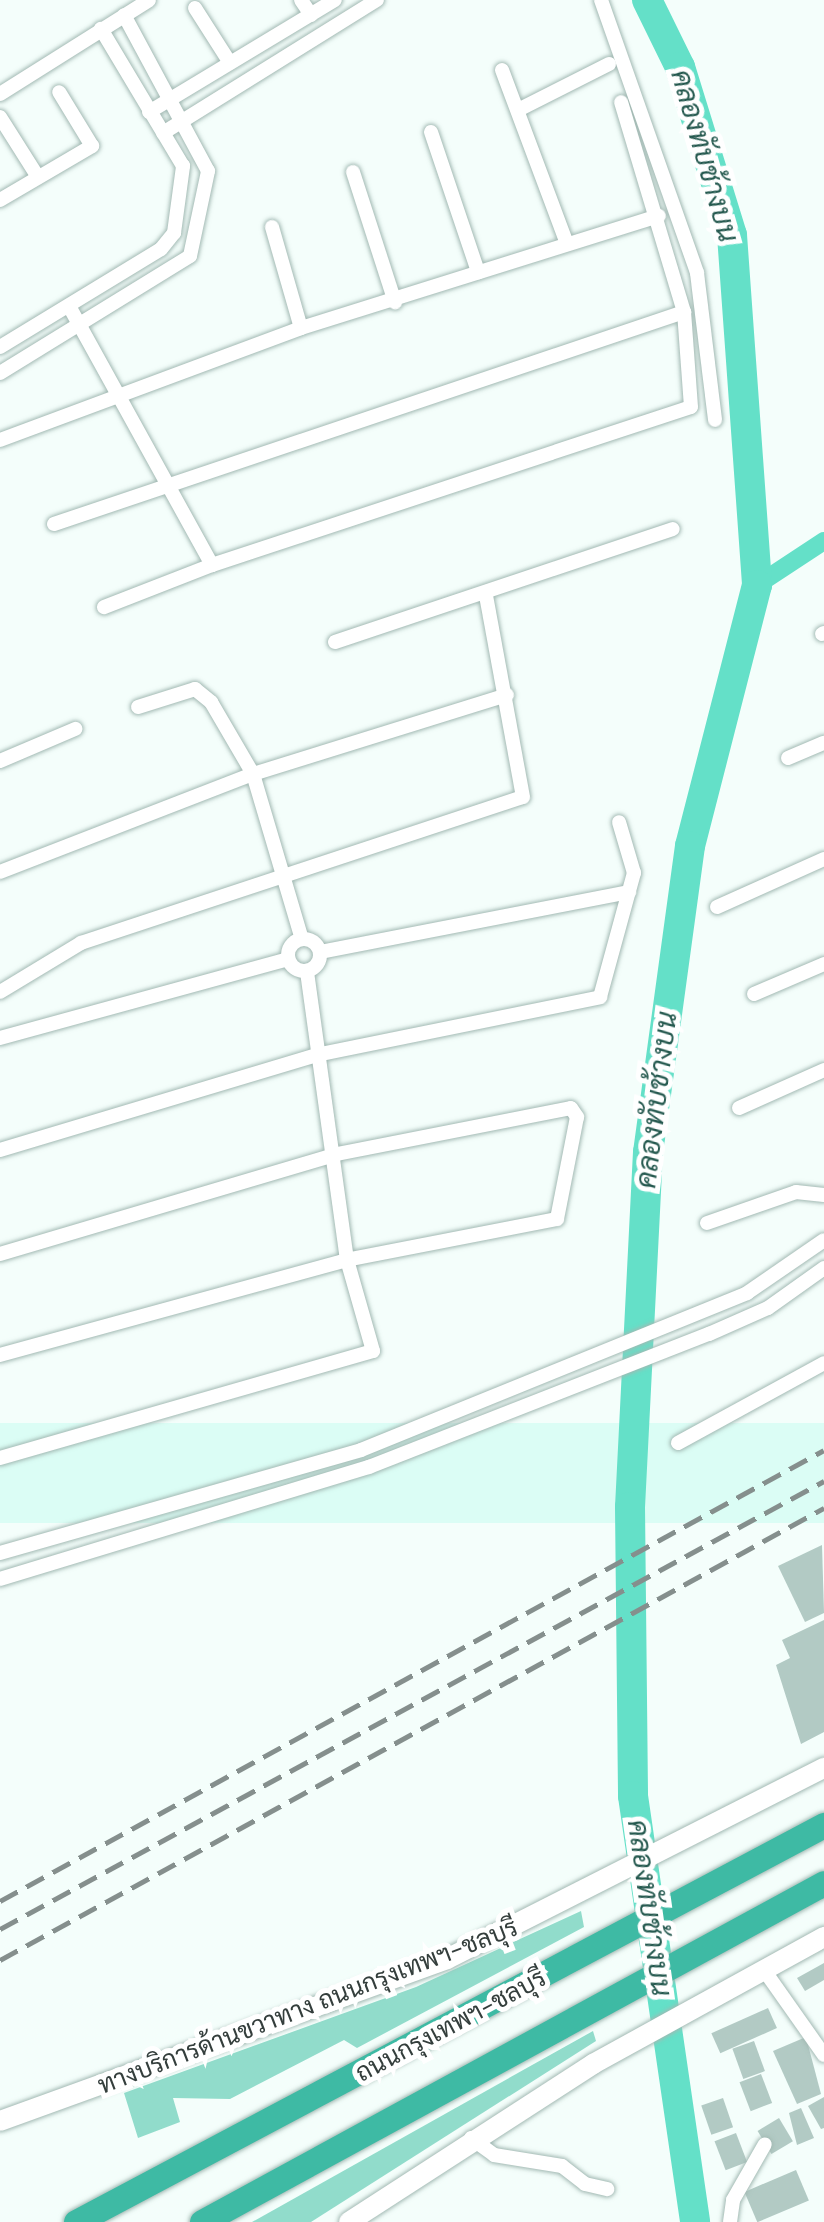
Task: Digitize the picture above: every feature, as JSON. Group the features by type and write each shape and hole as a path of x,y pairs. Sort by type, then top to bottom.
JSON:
{"highway":[{"name":"ถนนกรุงเทพฯ-ชลบุรี","path":"76,2222 583,1957 824,1825"},
{"name":"ถนนกรุงเทพฯ-ชลบุรี","path":"202,2222 824,1883"}],"main road":[{"name":"ทางบริการด้านขวาทาง ถนนกรุงเทพฯ-ชลบุรี","path":"0,2121 447,1959 586,1894 824,1768"},
{"path":"348,2222 470,2138 593,2064 824,1937"}],"street":[{"path":"0,94 149,0"},
{"path":"300,0 311,15"},
{"path":"150,112 335,0"},
{"path":"162,133 377,0"},
{"path":"601,0 697,273 716,420"},
{"path":"195,8 230,63"},
{"path":"0,372 190,256 209,179 184,120 124,15"},
{"path":"0,347 174,233 186,176 100,29"},
{"path":"518,110 609,64"},
{"path":"502,70 566,242"},
{"path":"0,200 92,146 60,92"},
{"path":"104,608 212,565 686,410 692,398 684,312 659,216 621,102"},
{"path":"0,117 38,178"},
{"path":"431,132 478,272"},
{"path":"354,172 395,302"},
{"path":"0,440 117,391 301,328 395,302 566,242 659,216"},
{"path":"272,227 301,328"},
{"path":"68,306 169,480 212,565"},
{"path":"54,524 169,480 684,312"},
{"path":"335,642 486,596 673,529"},
{"path":"0,992 81,942 284,870 523,798 486,596"},
{"path":"138,708 201,690 254,774 302,939 320,952"},
{"path":"0,872 254,774 507,696"},
{"path":"0,760 75,729"},
{"path":"788,758 824,743"},
{"path":"0,1150 322,1054 600,998 634,872 619,822"},
{"path":"717,907 824,858"},
{"path":"0,1458 373,1351 347,1260 337,1154 307,970 320,952 630,892"},
{"path":"0,1038 288,959 302,939"},
{"path":"288,959 307,970"},
{"path":"754,994 824,964"},
{"path":"739,1108 824,1070"},
{"path":"0,1254 337,1154 570,1108 577,1117 557,1219 347,1260 0,1354"},
{"path":"707,1224 796,1192 824,1195"},
{"path":"0,1552 95,1520 405,1433 747,1293 824,1240"},
{"path":"0,1579 408,1452 768,1308 824,1268"},
{"path":"700,1314 708,1334"},
{"path":"678,1443 824,1364"},
{"path":"405,1433 408,1452"},
{"path":"95,1520 103,1545"},
{"path":"764,1970 824,2054"},
{"path":"470,2138 494,2155 562,2166 608,2189"},
{"path":"730,2222 732,2200 765,2144"}],"shaded area":[{"path":"0,1423 824,1423 824,1523 0,1523"}],"green space":[{"path":"581,1911 584,1927 357,2048 344,2040 230,2099 173,2098 180,2122 138,2138 124,2093 416,1987"},
{"path":"593,2031 596,2041 311,2222 252,2222"}],"building":[{"path":"822,1545 824,1613 805,1622 778,1566"},
{"path":"824,1620 824,1732 801,1744 776,1665 790,1658 782,1640"},
{"path":"824,1963 824,1980 805,1991 797,1978"},
{"path":"768,2008 777,2028 720,2053 711,2033"},
{"path":"806,2037 821,2094 797,2104 773,2051"},
{"path":"754,2041 765,2071 743,2079 732,2049"},
{"path":"761,2074 772,2103 751,2111 740,2082"},
{"path":"824,2097 824,2128 821,2129 808,2106"},
{"path":"723,2098 733,2127 711,2135 701,2105"},
{"path":"801,2108 814,2138 797,2145 789,2113"},
{"path":"779,2118 793,2141 771,2154 758,2131"},
{"path":"736,2133 747,2162 726,2170 715,2141"},
{"path":"796,2170 809,2200 757,2222 744,2192"}],"waterway":[{"name":"คลองทับช้างบน","path":"647,0 680,67 732,235 757,585 690,846 648,1152 630,1507 633,1796 695,2222"},
{"path":"757,585 824,541"}],"railway":[{"path":"0,1901 824,1450"},
{"path":"0,1929 824,1481"},
{"path":"0,1960 824,1508"}]}
